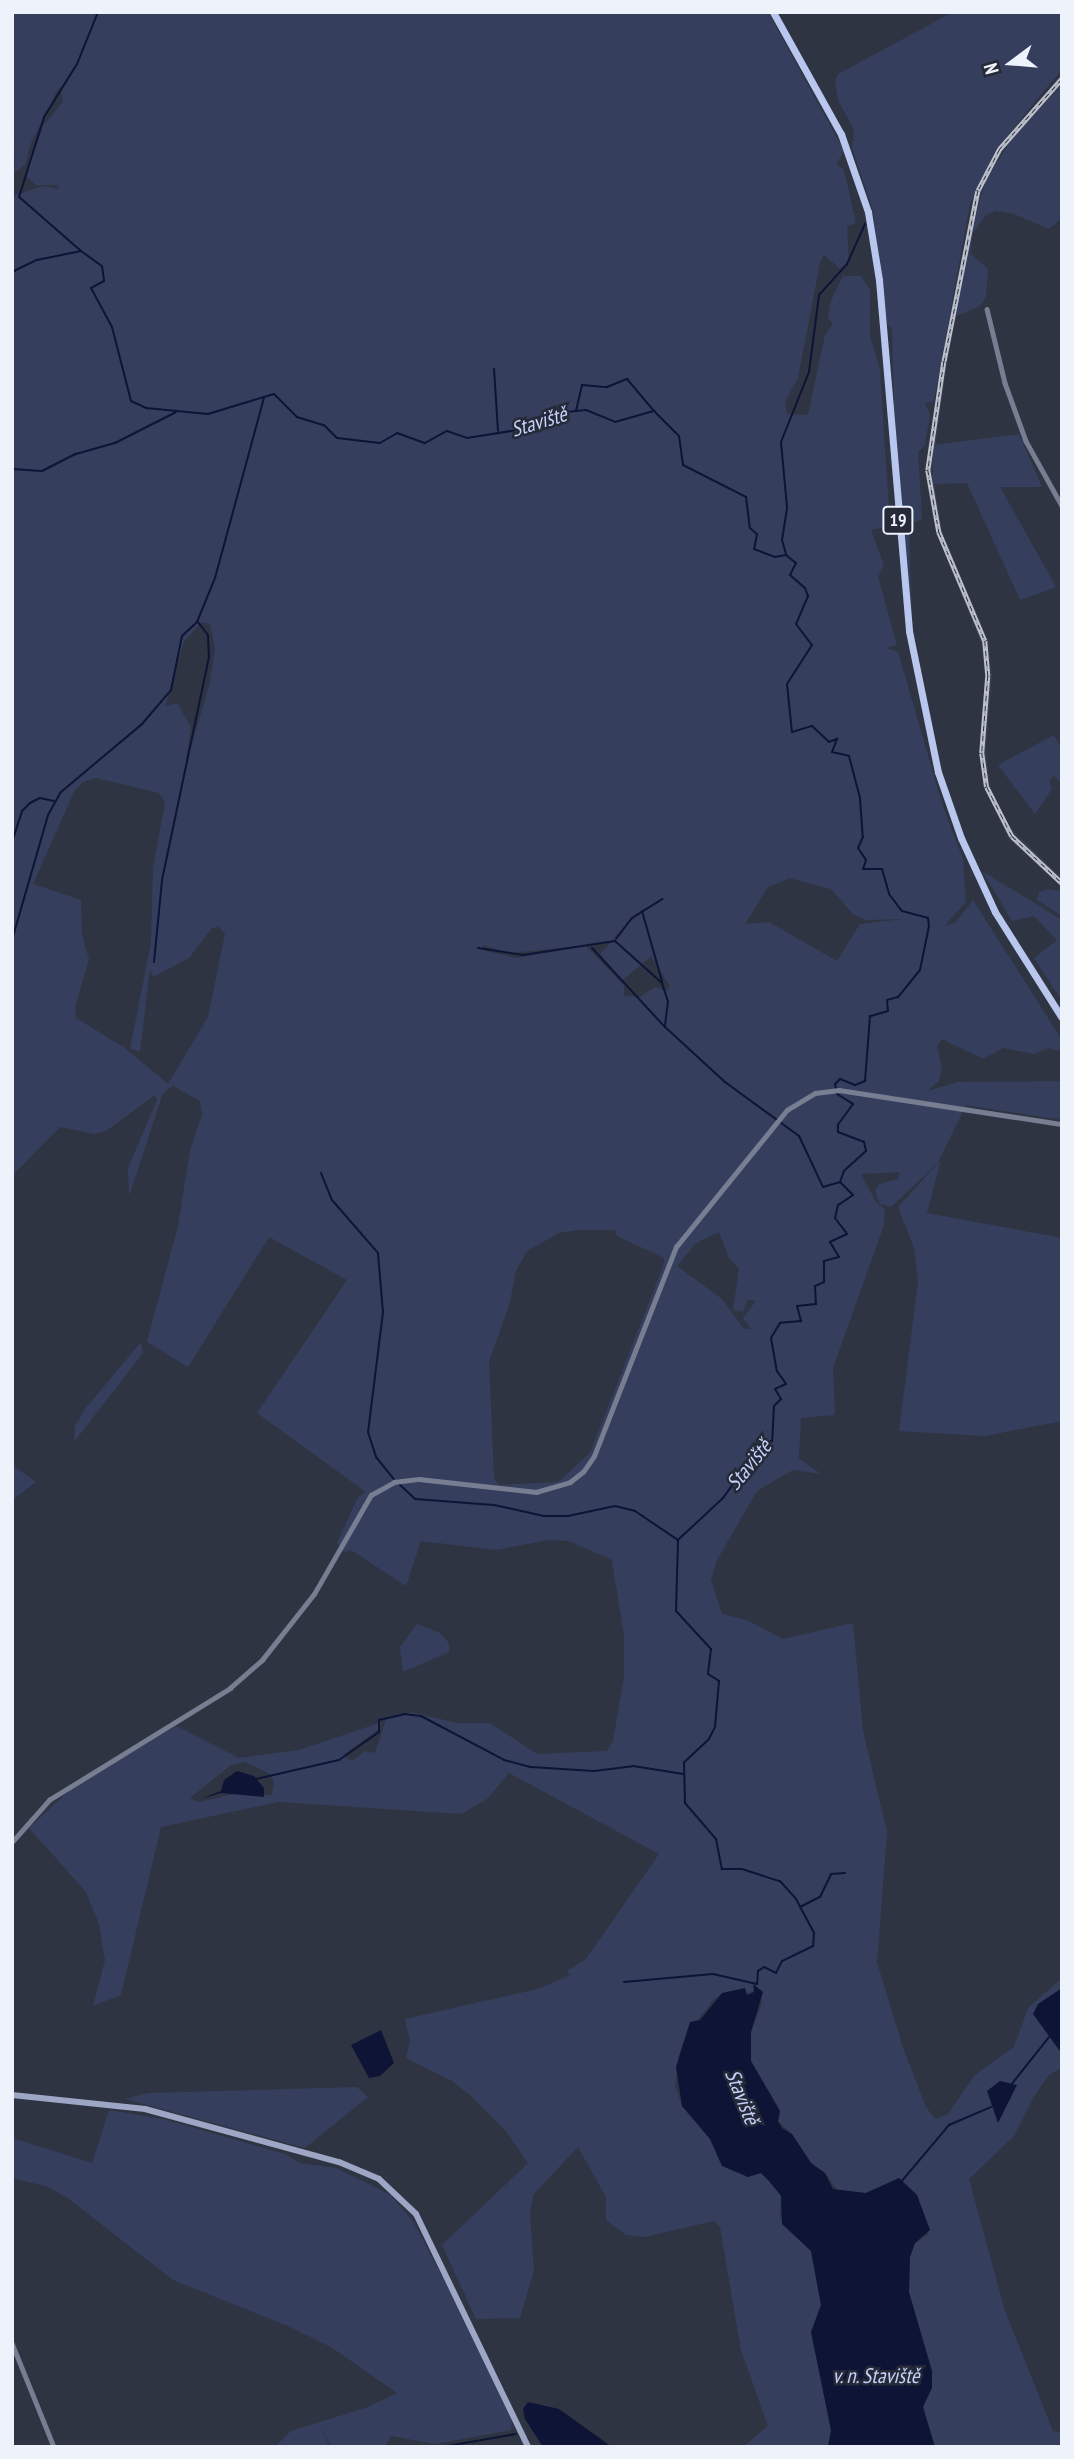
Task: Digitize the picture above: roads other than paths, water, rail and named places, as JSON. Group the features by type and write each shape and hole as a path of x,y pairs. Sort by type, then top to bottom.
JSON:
{"main road":[{"name":"19","path":"773,12 841,134 872,229 907,622 938,772 961,838 995,912 1062,1018"},
{"path":"12,2095 145,2109 339,2162 379,2179 401,2196 421,2223 528,2447"}],"street":[{"path":"987,309 1005,383 1027,441 1062,506"},
{"path":"12,1842 49,1800 230,1688 262,1660 314,1594 371,1495 394,1482 419,1479 536,1492 570,1482 583,1472 593,1456 676,1247 786,1110 816,1093 839,1090 1062,1124"},
{"path":"12,2343 54,2447"}],"water":[{"path":"237,1771 254,1776 264,1788 264,1797 221,1793 200,1799 221,1791 224,1780"},
{"name":"v. n. Staviště","path":"753,1984 763,1992 751,2032 751,2061 780,2111 778,2121 782,2128 792,2134 811,2163 825,2173 833,2189 866,2193 899,2178 917,2195 930,2230 915,2243 910,2257 909,2292 932,2371 932,2388 923,2407 935,2447 828,2447 831,2430 811,2332 821,2305 811,2251 782,2224 781,2196 769,2181 761,2173 748,2177 722,2166 710,2139 682,2106 676,2067 690,2022 700,2020 722,1993 745,1988 747,1995 754,1992"},
{"path":"1062,1988 1062,2054 1033,2014 1038,2004"},
{"path":"381,2030 394,2063 380,2076 369,2078 351,2045"},
{"path":"1000,2081 1017,2085 998,2123 987,2091"},
{"path":"528,2402 559,2409 612,2447 543,2447 525,2419 523,2409"}],"waterway":[{"path":"81,251 19,197 44,117 77,64 98,12"},
{"path":"786,554 782,540 787,507 781,442 809,372 819,295 847,264 865,224"},
{"name":"Staviště","path":"12,272 37,260 81,251 102,266 104,281 91,288 112,327 131,401 146,408 208,414 274,394 297,417 324,425 337,438 380,443 397,433 425,443 447,431 467,438 517,430 548,423 557,413 586,410 615,422 654,411 679,436 683,465 746,497 750,528 757,534 754,549 775,557 786,555 796,563 790,575 805,588 808,596 796,624 812,645 787,684 792,732 812,726 829,742 837,739 832,752 849,756 860,798 863,837 858,848 866,860 863,869 882,869 889,894 902,911 928,918 929,926 920,970 898,997 887,1000 888,1011 870,1016 865,1081 855,1085 840,1079 835,1084 837,1094 853,1104 838,1125 838,1132 864,1142 866,1151 844,1171 840,1182 853,1195 838,1205 835,1218 847,1234 830,1242 839,1257 824,1261 824,1282 815,1286 816,1304 797,1306 801,1321 780,1323 771,1338 777,1371 786,1384 775,1389 781,1399 774,1406 772,1441 761,1446 723,1498 678,1540 676,1611 711,1649 708,1674 719,1681 715,1727 709,1739 684,1762 685,1803 716,1839 722,1869 742,1869 780,1881 796,1899 814,1933 813,1946 782,1961 776,1973 764,1967 758,1971 757,1984"},
{"path":"494,369 498,431"},
{"path":"576,411 582,385 607,387 627,379 654,411"},
{"path":"12,940 48,815 61,792 142,724 171,690 182,636 197,622 215,578 264,398"},
{"path":"12,469 42,471 76,454 115,443 176,412"},
{"path":"154,962 162,880 209,657 208,635 198,622"},
{"path":"12,842 22,811 30,803 40,798 54,801"},
{"path":"616,939 632,918 662,899"},
{"path":"642,911 662,981"},
{"path":"478,948 523,955 615,941 662,983 668,1001 665,1027 725,1082 799,1136 823,1187 840,1182"},
{"path":"592,948 664,1026"},
{"path":"321,1173 332,1200 378,1253 383,1312 368,1432 376,1457 394,1479"},
{"path":"398,1483 415,1499 494,1505 544,1516 568,1516 615,1506 635,1511 678,1540"},
{"path":"256,1779 339,1760 379,1732 379,1720 404,1714 421,1716 504,1760 531,1767 594,1771 633,1766 683,1774"},
{"path":"800,1907 820,1897 831,1874 845,1873"},
{"path":"624,1982 713,1974 757,1984"},
{"path":"1011,2085 1049,2037"},
{"path":"901,2182 949,2125 991,2107"},
{"path":"442,2447 516,2434"}],"railway":[{"path":"1062,79 1000,149 978,191 944,362 928,470 939,532 985,641 988,676 982,753 987,787 1012,836 1062,883"}]}
